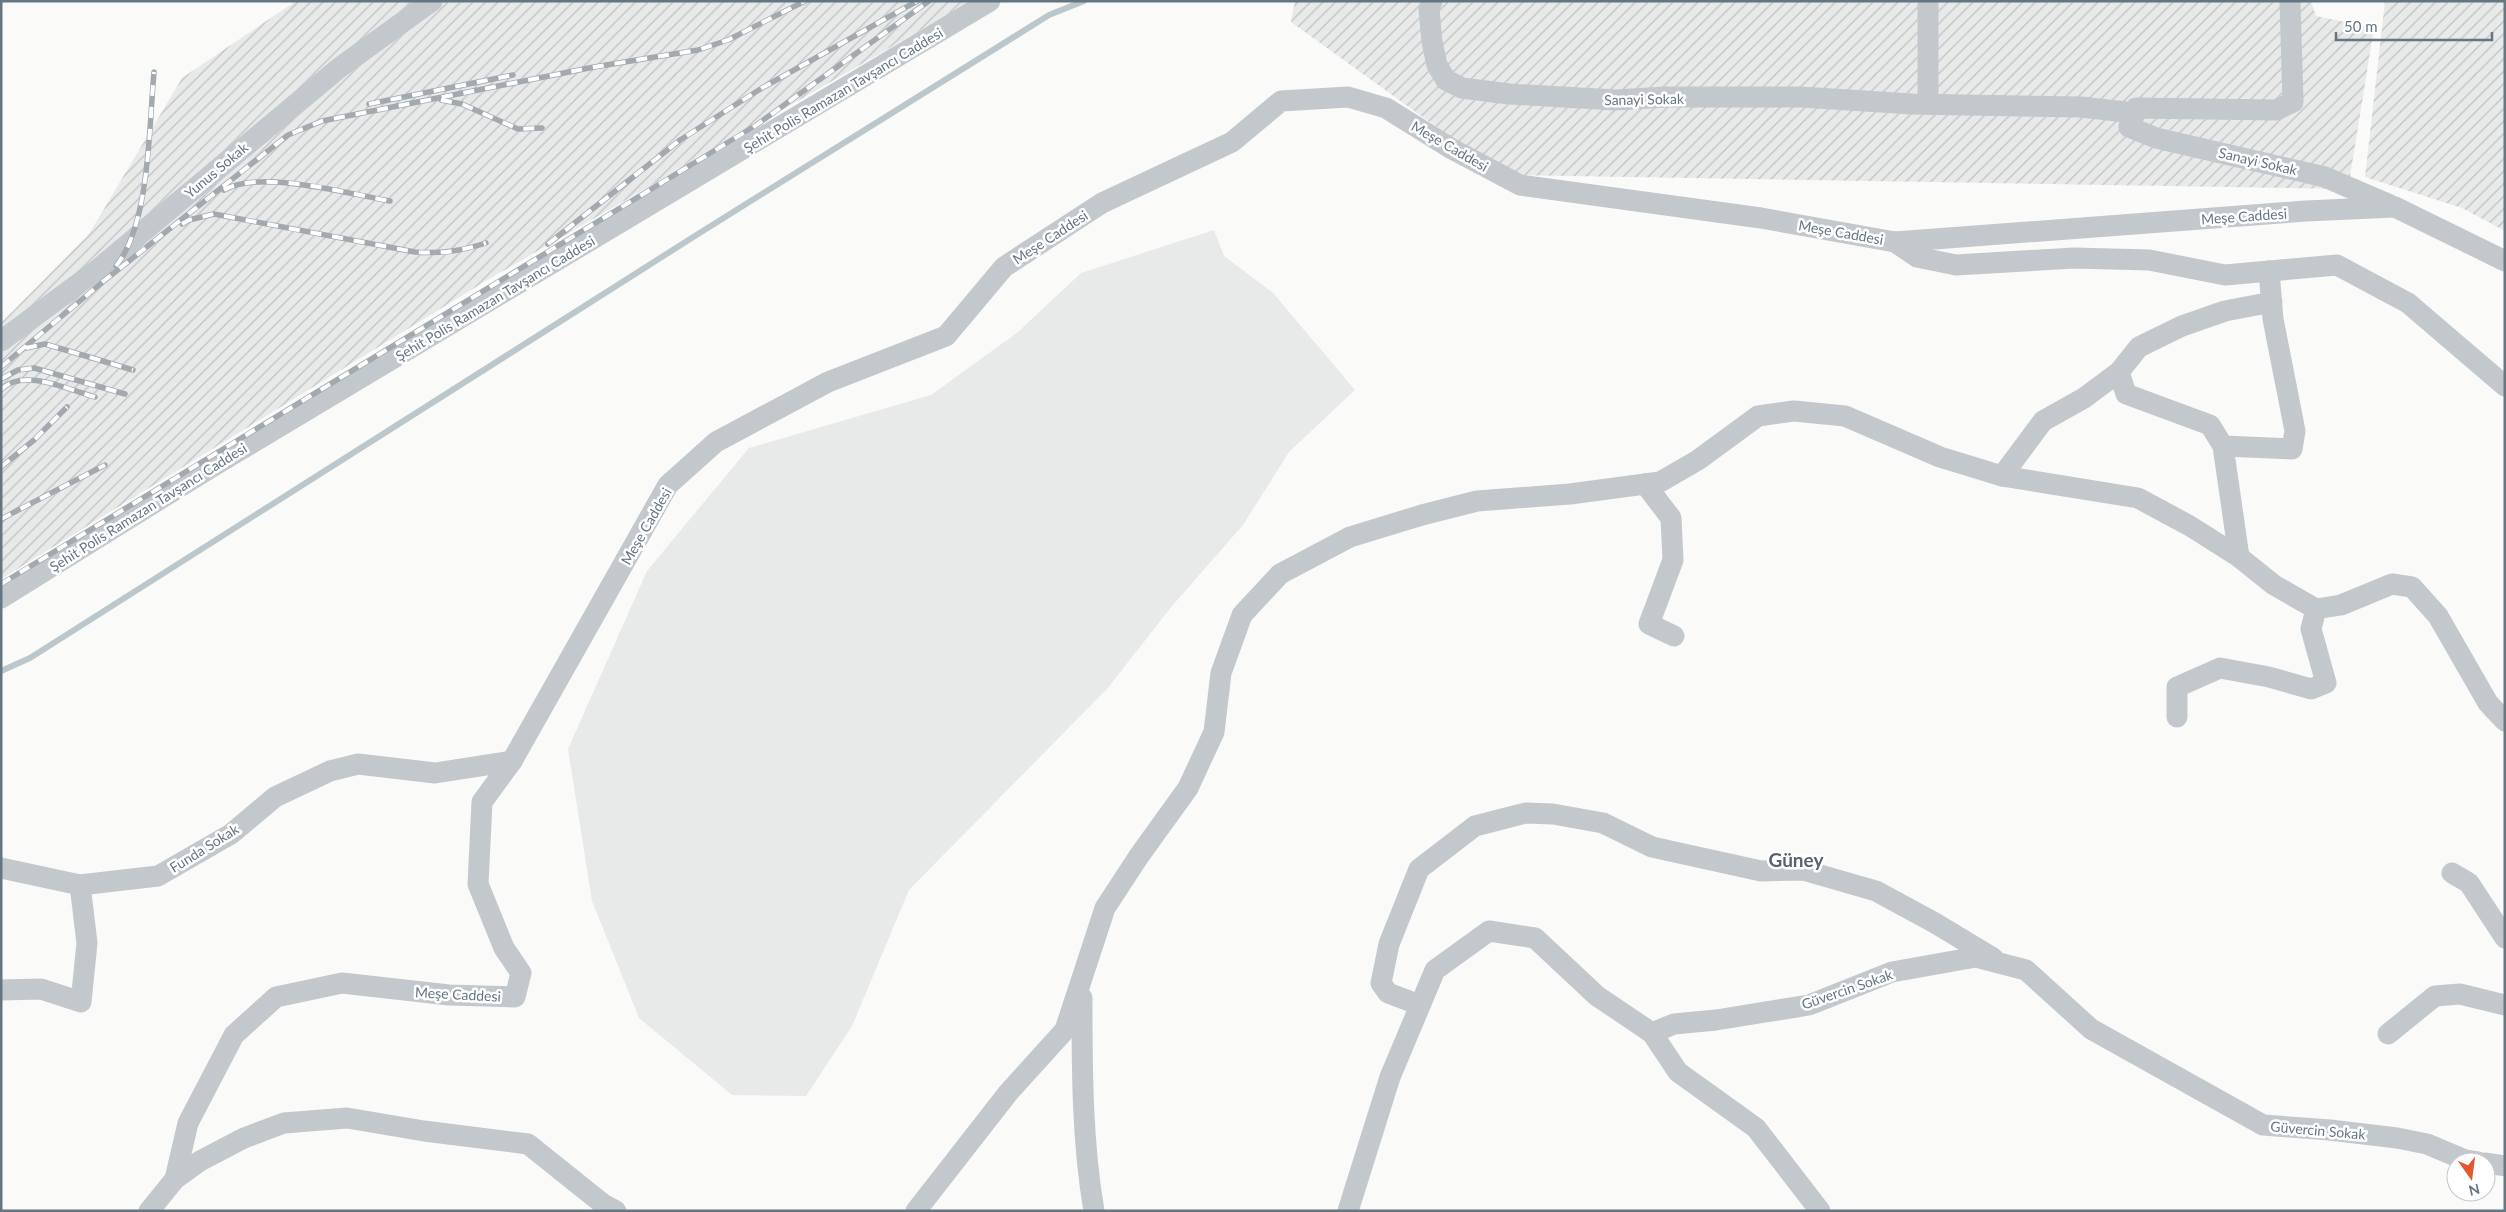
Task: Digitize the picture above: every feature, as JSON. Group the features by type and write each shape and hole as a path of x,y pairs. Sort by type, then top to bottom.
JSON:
{"street":[{"name":"Yunus Sokak","path":"1,341 97,270 338,68 432,1"},
{"name":"Şehit Polis Ramazan Tavşancı Caddesi","path":"1,598 218,463 990,1"},
{"name":"Sanayi Sokak","path":"1432,1 1429,9 1432,42 1437,65 1446,80 1462,88 1509,94 1615,100 1666,97 1801,97 1928,104 2081,107 2126,112 2133,117 2129,127 2156,138 2325,177 2394,207"},
{"path":"1928,1 1928,104"},
{"path":"2133,117 2136,108 2276,110 2293,102 2290,1"},
{"name":"Meşe Caddesi","path":"149,1211 175,1179 188,1123 234,1035 276,997 342,983 449,995 516,997 521,973 504,948 478,884 482,802 512,761 668,485 716,442 828,382 946,336 1004,267 1102,203 1232,142 1281,101 1348,97 1386,108 1452,149 1520,185 1761,218 1895,242 2297,212 2394,207 2505,261"},
{"path":"1895,242 1917,257 1956,265 2074,258 2149,260 2225,274 2337,265 2408,304 2505,386"},
{"path":"2223,446 2292,449 2295,431 2272,302 2270,271"},
{"path":"2002,476 2043,421 2084,398 2119,372 2139,347 2182,326 2225,312 2272,302"},
{"path":"2119,372 2126,394 2210,425 2223,446 2239,557"},
{"path":"916,1211 1008,1093 1065,1030 1105,908 1139,856 1188,788 1214,732 1221,673 1242,614 1280,574 1350,537 1468,503 1660,482 1698,460 1758,416 1794,411 1845,416 1940,457 2002,476 2138,498 2190,526 2239,557 2274,585 2316,609 2341,605 2392,584 2412,587 2438,616 2488,702 2505,721"},
{"path":"1645,484 1671,518 1673,560 1648,624 1674,636"},
{"path":"2177,717 2177,687 2220,668 2269,676 2311,689 2326,683 2311,629 2316,609"},
{"name":"Funda Sokak","path":"1,868 80,885 158,876 231,834 275,797 330,771 358,764 435,773 512,761"},
{"path":"1420,1005 1388,993 1381,983 1389,944 1419,869 1475,826 1526,813 1553,814 1603,823 1652,847 1761,871 1804,870 1876,891 1935,923 2004,965"},
{"path":"2452,873 2469,883 2505,938"},
{"path":"1,990 40,989 81,1002 87,943 80,885"},
{"path":"1348,1211 1390,1077 1435,970 1488,931 1535,938 1597,996 1652,1033 1678,1072 1756,1128 1820,1211"},
{"name":"Güvercin Sokak","path":"1652,1033 1674,1024 1716,1020 1809,1004 1892,972 1976,957 2026,970 2092,1029 2263,1125 2397,1138 2427,1144 2446,1152"},
{"path":"1082,978 1082,1066 1088,1179 1094,1211"},
{"path":"2388,1034 2435,996 2460,994 2505,1006"},
{"path":"175,1179 200,1161 284,1122 348,1118 424,1131 528,1144 603,1204 616,1211"}],"shaded area":[{"path":"296,1 971,1 489,279 1,579 1,323 89,234 182,78"},
{"path":"1295,1 2311,1 2316,16 2374,28 2348,189 1503,175 1291,22"},
{"path":"2385,1 2505,1 2505,231 2462,208 2365,177"},
{"path":"1214,230 1224,256 1273,293 1355,390 1289,452 1243,525 1172,606 1107,689 909,890 852,1026 806,1096 732,1095 639,1018 592,901 568,749 647,571 749,448 931,395 1018,332 1081,273"}],"waterway":[{"path":"1,671 30,658 698,234 1049,15 1084,1"}],"railway":[{"path":"1,367 105,280 288,135 322,121 594,67 698,50 728,40 805,1"},
{"path":"548,244 680,140 762,88 917,1"},
{"path":"1,584 755,126 929,1"},
{"path":"116,266 127,248 136,226 142,200 149,146 154,72"},
{"path":"369,104 513,75"},
{"path":"441,100 462,104 518,129 542,128"},
{"path":"224,190 240,184 282,182 390,201"},
{"path":"182,224 189,220 214,214 415,252 434,253 451,251 486,243"},
{"path":"26,348 45,344 133,370"},
{"path":"1,379 18,370 34,368 125,394"},
{"path":"1,390 10,383 21,380 33,380 46,382 95,397"},
{"path":"1,467 34,440 67,407"},
{"path":"1,519 105,465"}],"district":[{"name":"Güney","path":"1796,859"}]}
